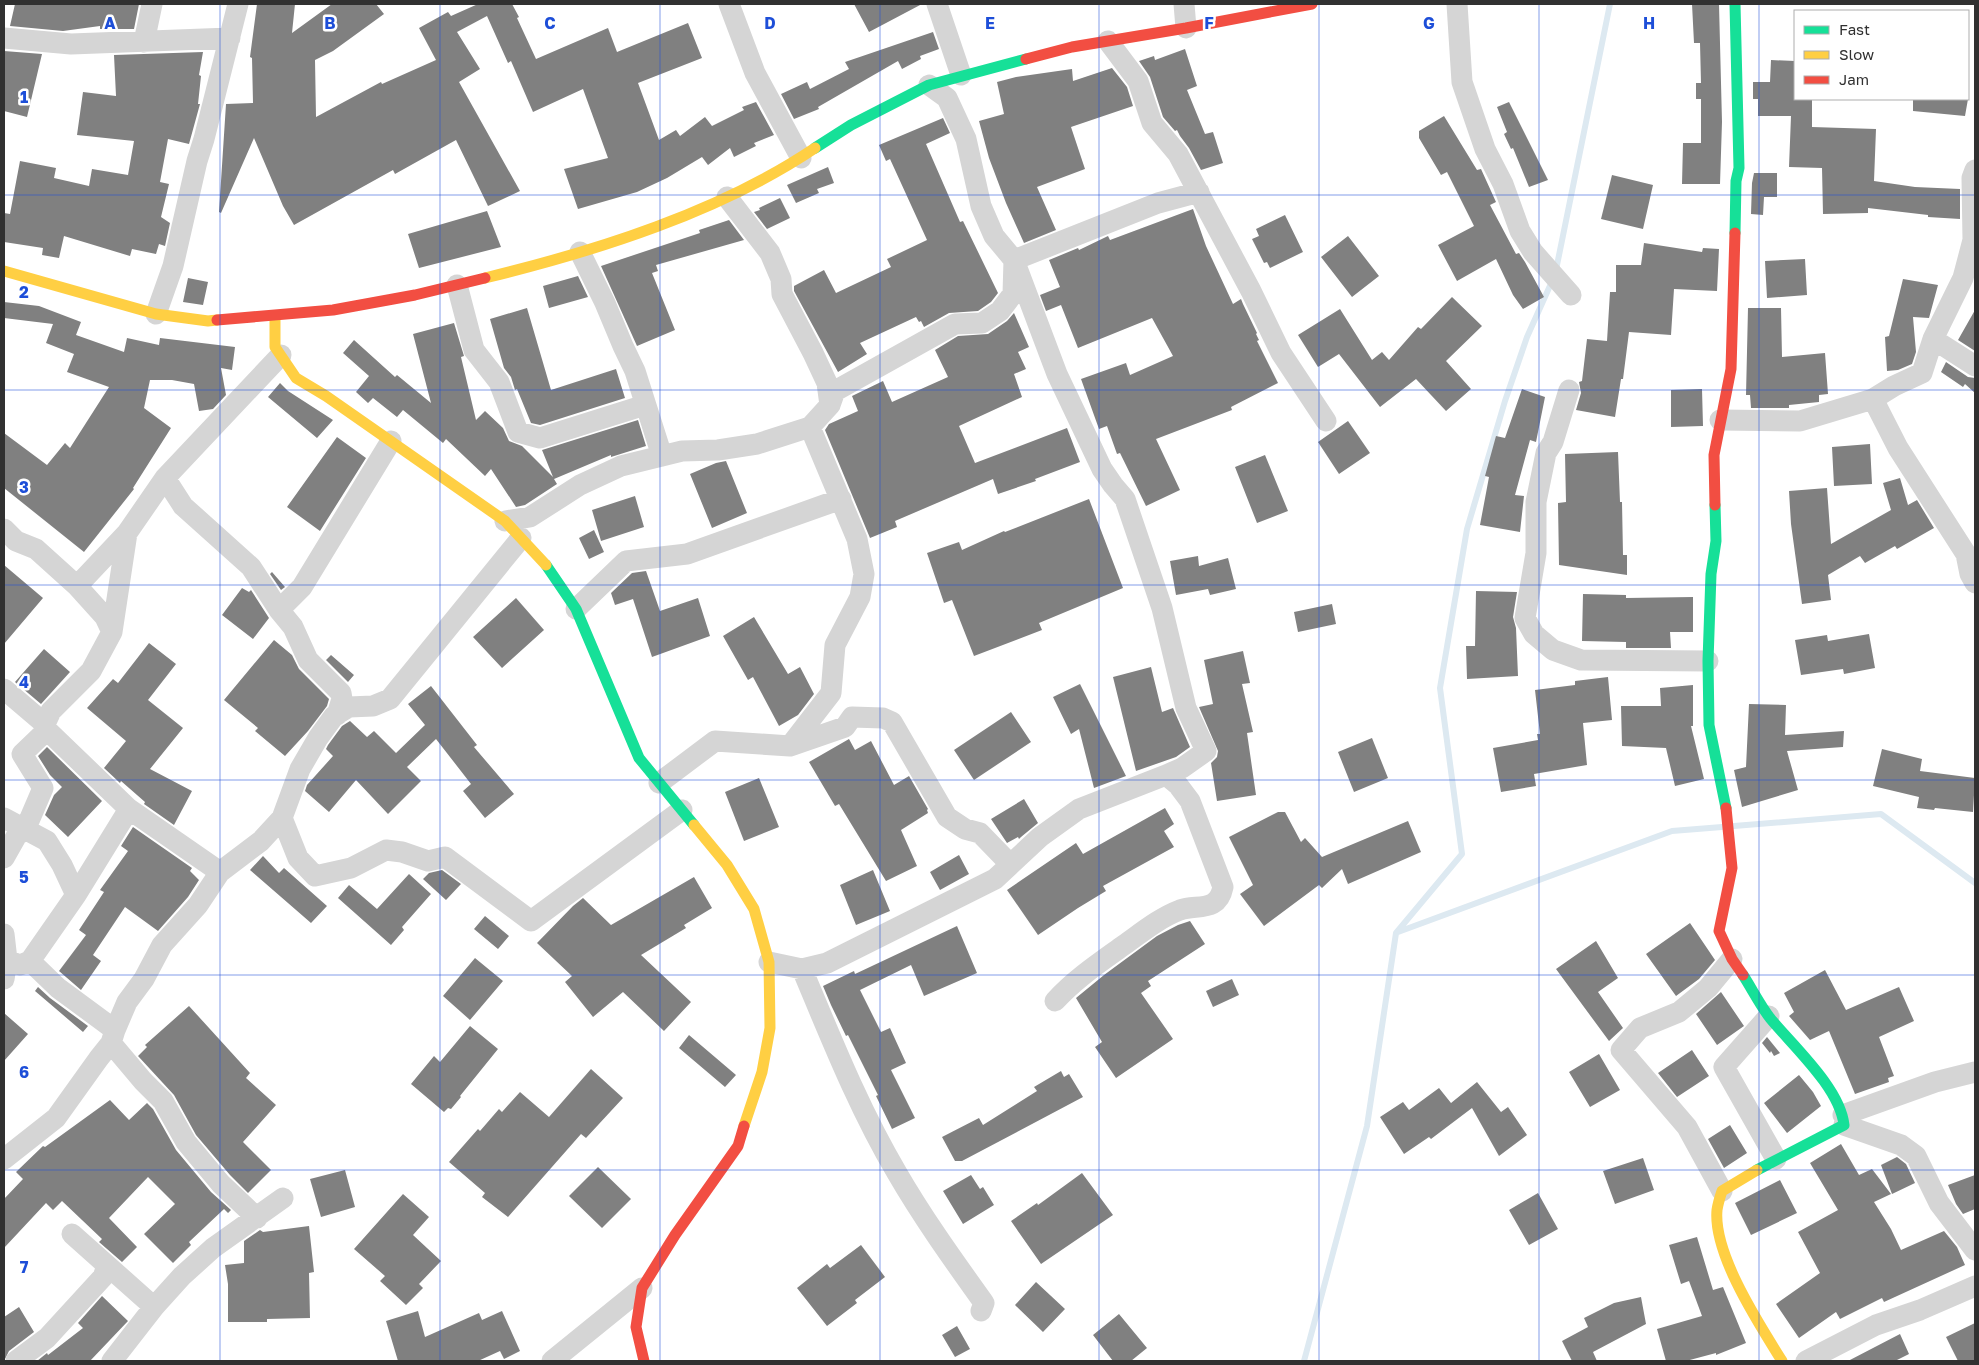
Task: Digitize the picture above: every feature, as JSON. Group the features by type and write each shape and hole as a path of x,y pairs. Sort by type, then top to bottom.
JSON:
{"street":[{"path":"144,42 152,4"},
{"path":"156,314 174,266 197,161 238,4"},
{"path":"728,4 755,73 800,158"},
{"path":"937,4 961,74"},
{"path":"1184,4 1186,28"},
{"path":"4,272 156,314 208,322 333,310 415,295 580,252 644,231 727,196 800,158 851,125 929,85 961,74 1072,47 1312,4"},
{"path":"1457,4 1462,82 1485,149 1503,184 1520,231 1533,252 1571,295"},
{"path":"1735,4 1738,168 1730,369 1714,454 1716,542 1711,574 1708,661 1709,725 1728,818 1732,868 1719,931 1732,959 1770,1016 1826,1083 1844,1120 1901,1144 1916,1156 1939,1203 1975,1250"},
{"path":"4,38 71,44 230,38"},
{"path":"1108,40 1138,80 1152,123 1178,154 1251,291 1281,353 1326,421"},
{"path":"769,962 802,969 827,963 995,879 1040,837 1080,809 1182,768 1206,751 1186,708 1162,608 1125,499 1102,469 1057,374 1014,260 994,236 981,206 966,139 947,98 929,85"},
{"path":"1720,420 1800,421 1873,399 1894,386 1922,373 1934,339 1963,278 1972,240 1974,212 1972,178 1975,170"},
{"path":"1014,260 1158,203 1199,192"},
{"path":"727,196 770,253 780,279 782,294 827,383 830,405"},
{"path":"580,252 605,303 622,346 636,371 644,405 662,456"},
{"path":"505,522 530,517 580,485 621,466 682,451 718,450 757,444 810,426 830,405 835,392 955,324 982,323 1000,311 1012,294 1014,260"},
{"path":"457,285 474,350 499,382 518,432 540,438 644,405"},
{"path":"275,316 276,347 296,378 326,396 505,522 549,568 576,609 640,758 659,784 727,865 754,909 769,962 770,1028 762,1072 738,1146 675,1235 642,1288 552,1361"},
{"path":"1934,339 1975,366"},
{"path":"77,586 127,533 165,478 281,355"},
{"path":"1569,390 1552,442 1546,453 1536,502 1536,553 1525,618 1534,634 1552,650 1581,660 1708,661"},
{"path":"1873,399 1898,448 1966,554 1970,574 1975,583"},
{"path":"790,746 831,693 835,645 860,597 864,574 857,538 810,426"},
{"path":"279,610 302,587 391,441"},
{"path":"4,1159 56,1118 113,1036 127,1002 144,979 162,945 198,905 220,872 261,841 282,818 300,769 318,738 336,715 342,699 341,693 308,660 292,626 279,610 251,566 183,506 165,478"},
{"path":"576,609 626,561 687,554 841,499"},
{"path":"4,530 16,541 36,549 77,586 105,617 112,632"},
{"path":"4,858 17,836 25,830 43,788 22,754 46,727 51,712 91,671 112,632 127,533"},
{"path":"336,715 349,707 373,706 390,700 520,538"},
{"path":"4,690 46,727 129,809 220,872"},
{"path":"659,784 715,741 790,746 845,727 852,717 883,718 892,722 947,817 965,829 980,832 1010,864"},
{"path":"1055,1001 1074,981 1152,924 1181,910 1198,909 1212,904 1221,897 1223,887 1190,801 1178,785 1166,775"},
{"path":"4,934 6,969 30,961 76,895 129,809"},
{"path":"282,818 298,858 315,876 351,868 386,850 402,852 428,860 445,857 531,921 682,810"},
{"path":"4,818 47,841 62,865 76,895"},
{"path":"1732,959 1708,988 1679,1012 1640,1028 1621,1050 1687,1127 1722,1192 1717,1211 1719,1232 1730,1265 1759,1324 1782,1361"},
{"path":"30,961 113,1036 143,1081 163,1101 186,1142 221,1184 257,1218"},
{"path":"802,969 860,1103 887,1156 896,1173 984,1303 981,1311"},
{"path":"1770,1016 1724,1067 1776,1160"},
{"path":"1722,1192 1844,1120 1934,1082 1975,1072"},
{"path":"112,1361 154,1307 182,1276 213,1248 283,1198"},
{"path":"72,1234 154,1307"},
{"path":"16,1361 47,1338 103,1277 107,1266"},
{"path":"1806,1361 1876,1325 1920,1310 1975,1286"},
{"path":"642,1288 636,1327 644,1361"}],"building":[{"path":"15,4 139,4 134,29 100,29 100,26 63,31 10,26"},
{"path":"257,4 295,4 292,33 332,4 376,4 384,14 333,51 315,60 316,117 381,82 382,84 436,60 419,28 448,12 451,16 478,4 512,4 536,59 608,28 617,52 688,23 702,58 638,83 659,140 676,130 680,136 705,117 712,126 744,110 742,107 756,102 774,135 754,143 756,146 734,157 730,148 708,165 702,157 667,178 637,192 578,209 564,169 608,158 583,89 533,112 511,61 508,63 487,16 457,32 480,69 459,82 520,191 488,206 456,140 395,174 393,170 294,225 283,206 254,138 221,213 219,212 226,104 253,103 252,58 250,57"},
{"path":"854,4 922,4 869,32"},
{"path":"1692,4 1719,4 1722,122 1720,184 1682,184 1683,143 1701,143 1701,99 1696,99 1696,83 1701,83 1700,43 1694,43"},
{"path":"933,32 939,49 920,56 921,59 902,69 898,61 818,107 819,109 794,119 781,94 807,82 810,89 849,69 845,62"},
{"path":"1185,49 1197,86 1187,90 1205,134 1213,132 1223,163 1201,170 1177,130 1175,131 1163,117 1150,77 1139,61 1154,56 1155,60"},
{"path":"4,51 42,54 27,117 4,111"},
{"path":"203,52 199,75 201,76 198,104 200,104 189,144 168,139 160,182 169,184 161,217 170,223 165,246 159,244 156,254 132,249 130,256 64,236 59,258 42,255 43,248 4,242 4,213 10,214 20,161 56,168 54,178 89,186 92,169 128,175 134,141 77,135 83,92 116,96 114,55"},
{"path":"1771,60 1794,61 1794,100 1812,100 1812,127 1876,129 1874,181 1915,187 1960,189 1960,219 1928,217 1928,215 1868,208 1868,213 1823,214 1822,168 1789,167 1791,116 1758,116 1758,99 1753,99 1753,82 1770,82"},
{"path":"1112,68 1127,87 1133,106 1071,127 1085,169 1037,187 1056,230 1024,243 989,158 979,121 1004,114 997,82 1016,77 1072,69 1073,81"},
{"path":"1913,100 1968,100 1965,116 1913,111"},
{"path":"1509,102 1548,180 1529,187 1513,148 1511,149 1504,134 1507,132 1497,107"},
{"path":"1444,116 1477,170 1481,169 1496,202 1490,205 1516,254 1519,253 1525,262 1544,297 1523,309 1513,295 1496,259 1457,281 1438,245 1474,226 1447,172 1441,175 1419,138 1419,131"},
{"path":"943,118 950,133 926,144 960,222 963,221 998,293 991,302 978,311 949,313 924,327 916,317 860,343 867,354 838,372 794,291 794,286 824,270 836,293 891,267 887,259 927,240 890,159 886,161 879,145"},
{"path":"828,167 834,183 817,189 819,193 796,203 787,185"},
{"path":"1754,173 1777,173 1777,197 1764,197 1763,215 1751,214"},
{"path":"1612,175 1653,185 1643,229 1601,219"},
{"path":"780,198 790,218 767,229 754,212"},
{"path":"1193,209 1206,246 1233,304 1241,299 1257,333 1259,340 1257,341 1278,383 1231,407 1232,410 1156,439 1180,490 1146,506 1120,453 1117,454 1107,426 1099,429 1081,379 1126,363 1130,375 1173,356 1152,318 1078,348 1061,305 1046,311 1040,295 1060,287 1049,260 1078,248 1079,250 1108,236 1110,240"},
{"path":"487,211 501,247 419,268 408,234"},
{"path":"1285,215 1303,252 1270,268 1267,262 1264,263 1252,239 1259,236 1256,229"},
{"path":"729,220 744,240 656,265 658,271 652,273 675,330 637,346 601,266 700,233 699,230"},
{"path":"1348,236 1379,276 1352,297 1321,257"},
{"path":"1644,243 1702,252 1703,248 1719,249 1717,291 1674,289 1671,335 1629,332 1623,379 1621,379 1615,417 1576,410 1581,393 1579,382 1582,381 1587,339 1607,341 1610,292 1616,292 1616,265 1641,265"},
{"path":"1805,259 1807,295 1767,298 1765,261"},
{"path":"578,276 588,297 549,308 543,286"},
{"path":"188,278 208,282 203,305 183,302"},
{"path":"1903,279 1938,285 1929,318 1913,317 1916,352 1912,364 1898,370 1887,371 1885,337 1889,336"},
{"path":"1452,297 1482,326 1446,361 1471,389 1446,411 1416,379 1380,407 1339,354 1318,367 1298,335 1340,309 1372,360 1382,352 1389,360 1418,327 1421,329"},
{"path":"4,302 39,306 81,322 76,335 124,352 127,338 159,345 160,338 235,347 232,370 221,368 226,395 213,409 199,411 194,384 172,380 150,380 144,408 171,428 134,489 84,552 4,488 4,433 47,465 65,443 70,448 109,387 67,372 74,354 46,343 53,324 4,318"},
{"path":"527,308 551,390 616,369 625,398 540,425 531,423 517,389 515,390 511,377 504,368 490,319"},
{"path":"1748,308 1781,308 1782,357 1825,353 1828,394 1819,395 1819,402 1789,405 1789,408 1751,408 1750,395 1746,395"},
{"path":"1975,310 1975,351 1958,340"},
{"path":"1014,313 1029,347 1018,352 1026,369 1014,374 1022,397 959,426 975,463 1067,428 1080,462 1035,479 1036,481 998,494 993,479 895,521 897,527 870,538 825,430 829,424 858,411 852,396 883,381 892,402 948,377 935,350 958,336 988,334 1007,321"},
{"path":"454,323 464,356 461,357 476,420 485,411 503,428 509,441 522,446 553,477 542,450 638,420 646,446 611,457 611,455 554,479 557,484 525,505 516,507 491,469 485,476 446,439 443,443 403,410 397,417 373,398 368,403 356,392 369,376 343,353 354,340 395,377 397,375 431,403 413,334"},
{"path":"1946,362 1968,377 1975,378 1975,393 1965,384 1963,387 1941,372"},
{"path":"280,383 288,391 333,420 317,438 268,397"},
{"path":"1522,389 1545,397 1536,442 1530,440 1515,495 1524,496 1520,532 1480,525 1489,477 1485,476 1496,436 1505,438"},
{"path":"1702,389 1703,426 1671,427 1671,390"},
{"path":"1348,421 1370,453 1339,474 1318,442"},
{"path":"337,437 366,458 320,531 287,507"},
{"path":"1870,444 1872,484 1834,486 1832,447"},
{"path":"1618,452 1620,502 1622,502 1623,555 1627,555 1627,575 1559,565 1558,503 1566,502 1565,454"},
{"path":"1265,455 1288,511 1257,523 1235,467"},
{"path":"726,461 747,513 712,528 690,474 716,463"},
{"path":"1900,478 1908,505 1917,500 1934,528 1897,549 1895,546 1865,563 1860,556 1828,575 1831,600 1802,604 1791,524 1789,491 1827,488 1831,544 1891,510 1883,483"},
{"path":"635,496 644,527 601,541 592,510"},
{"path":"1089,499 1123,588 1039,623 1042,630 974,656 952,600 944,603 927,553 959,542 962,550 1004,531"},
{"path":"594,530 604,552 589,559 579,538"},
{"path":"1198,556 1199,566 1228,558 1236,589 1210,595 1208,589 1176,595 1170,561"},
{"path":"4,565 43,598 4,644"},
{"path":"646,571 660,611 698,598 710,636 652,657 633,599 615,605 611,593 632,573"},
{"path":"272,572 285,587 281,590 270,574"},
{"path":"242,588 249,592 251,590 269,618 253,639 222,615"},
{"path":"1476,591 1517,592 1513,617 1516,628 1518,676 1467,679 1466,646 1475,646"},
{"path":"1583,594 1626,595 1626,598 1693,597 1693,632 1670,632 1671,648 1626,648 1626,642 1582,641"},
{"path":"516,598 544,630 502,668 473,637"},
{"path":"1332,604 1336,624 1298,632 1294,612"},
{"path":"754,617 788,674 800,667 814,694 798,715 779,726 753,677 748,680 723,636"},
{"path":"1869,634 1875,668 1844,674 1843,669 1801,675 1795,640 1827,635 1828,641"},
{"path":"274,640 292,655 299,669 329,699 327,706 308,731 285,756 255,731 258,728 224,700"},
{"path":"149,643 176,664 148,700 183,728 150,769 192,791 174,825 144,804 145,802 104,768 126,741 87,708 113,679 118,683"},
{"path":"44,649 70,672 41,704 15,682"},
{"path":"1243,651 1250,683 1242,684 1253,732 1247,733 1256,795 1217,801 1211,763 1217,757 1218,751 1199,707 1213,704 1204,660"},
{"path":"331,655 354,675 348,682 326,660"},
{"path":"1151,667 1162,712 1173,708 1190,747 1176,757 1136,771 1113,677"},
{"path":"1608,677 1612,720 1583,723 1587,765 1534,774 1536,786 1501,792 1493,748 1538,740 1537,734 1540,734 1535,690 1575,685 1575,681"},
{"path":"1080,684 1126,776 1094,788 1079,729 1071,734 1053,697"},
{"path":"1693,685 1693,726 1691,726 1704,779 1675,786 1666,748 1622,746 1621,706 1661,706 1660,688"},
{"path":"431,686 477,745 474,747 514,794 485,818 463,791 471,784 436,739 407,767 421,781 388,814 356,780 329,812 305,791 307,785 333,756 326,749 328,745 342,726 350,721 367,737 374,731 396,753 425,725 408,704"},
{"path":"1749,704 1786,705 1785,735 1844,731 1843,747 1787,751 1798,790 1742,807 1734,770 1746,767"},
{"path":"1011,712 1031,742 974,780 954,750"},
{"path":"1372,738 1388,778 1354,792 1338,752"},
{"path":"849,739 855,750 871,741 894,785 909,776 928,809 928,813 901,830 917,866 886,881 839,804 835,806 809,762"},
{"path":"47,747 102,801 68,837 45,815 54,795 62,787 50,775 38,756"},
{"path":"1882,749 1922,759 1920,771 1975,778 1973,812 1917,808 1919,797 1873,786"},
{"path":"759,778 779,827 744,841 725,792"},
{"path":"1024,799 1038,823 1019,839 1018,837 1007,843 991,819"},
{"path":"1165,808 1174,824 1164,831 1174,847 1103,886 1106,891 1038,935 1007,890 1076,843 1083,854"},
{"path":"1278,812 1285,812 1301,842 1305,838 1322,857 1408,821 1421,852 1348,884 1342,869 1322,888 1319,885 1264,926 1240,894 1253,885 1229,837"},
{"path":"133,827 192,868 190,871 199,880 188,897 158,931 125,907 93,955 101,961 81,990 59,971 86,935 79,930 104,892 100,890 128,851 121,846"},
{"path":"959,855 969,874 940,890 930,872"},
{"path":"263,856 279,873 284,868 327,906 311,923 250,870"},
{"path":"442,870 461,884 446,900 423,879 429,873"},
{"path":"873,870 890,911 856,925 840,885"},
{"path":"409,874 431,894 402,927 404,930 391,945 338,898 349,885 377,909"},
{"path":"694,877 712,908 684,925 686,928 641,955 691,1002 664,1031 623,992 593,1017 565,982 572,976 537,943 583,898 611,925"},
{"path":"485,916 509,936 498,949 474,929"},
{"path":"1190,921 1205,944 1148,981 1151,986 1141,993 1173,1039 1116,1078 1095,1047 1102,1042 1076,998 1157,936"},
{"path":"1690,923 1715,960 1699,979 1676,996 1646,954"},
{"path":"957,926 977,973 924,996 911,965 860,990 881,1032 890,1028 906,1063 891,1070 915,1118 892,1129 876,1096 878,1095 848,1035 846,1036 823,986 854,971 855,974"},
{"path":"1596,941 1618,978 1598,992 1623,1028 1609,1041 1556,969"},
{"path":"475,958 503,981 470,1020 443,996"},
{"path":"1825,970 1846,1010 1899,987 1914,1021 1879,1037 1894,1076 1888,1078 1889,1082 1855,1094 1829,1031 1810,1040 1789,1016 1794,1012 1784,993"},
{"path":"1232,979 1239,995 1213,1007 1206,991"},
{"path":"38,987 88,1026 83,1032 35,991"},
{"path":"1721,992 1744,1026 1717,1045 1696,1014"},
{"path":"189,1006 250,1073 246,1078 276,1105 243,1142 271,1170 248,1193 196,1135 174,1095 138,1056 147,1047 145,1045"},
{"path":"4,1013 28,1034 4,1061"},
{"path":"470,1026 498,1049 451,1109 448,1108 444,1112 411,1084 434,1056 440,1062"},
{"path":"689,1035 736,1075 725,1087 679,1048"},
{"path":"1767,1037 1780,1053 1774,1056 1771,1051 1770,1053 1762,1043"},
{"path":"1692,1050 1709,1076 1677,1097 1658,1073"},
{"path":"1599,1054 1620,1090 1590,1107 1569,1072"},
{"path":"591,1069 623,1098 586,1138 581,1134 508,1217 482,1197 485,1193 449,1162 478,1129 480,1131 499,1109 502,1112 520,1092 549,1117"},
{"path":"1061,1071 1064,1077 1069,1074 1083,1097 962,1161 955,1161 942,1137 979,1118 983,1125 1037,1091 1034,1087"},
{"path":"1799,1075 1813,1092 1821,1106 1787,1133 1764,1103"},
{"path":"1477,1082 1501,1112 1508,1107 1527,1135 1499,1156 1472,1108 1431,1139 1429,1137 1404,1154 1380,1117 1403,1102 1409,1110 1439,1088 1451,1103"},
{"path":"110,1100 129,1120 147,1103 153,1109 176,1150 211,1192 231,1210 228,1213 224,1209 189,1242 191,1245 173,1263 144,1234 175,1204 148,1177 109,1218 137,1247 122,1262 99,1242 102,1239 62,1201 53,1210 46,1203 4,1248 4,1199 23,1179 16,1172 43,1146 45,1147"},
{"path":"1730,1125 1747,1153 1724,1168 1708,1139"},
{"path":"1841,1144 1859,1175 1872,1169 1891,1194 1874,1202 1891,1229 1901,1250 1944,1231 1957,1247 1965,1265 1884,1302 1882,1298 1840,1319 1836,1312 1799,1338 1776,1304 1820,1273 1798,1232 1838,1210 1810,1163"},
{"path":"1897,1157 1906,1164 1915,1183 1892,1194 1881,1165"},
{"path":"1643,1158 1654,1190 1615,1204 1603,1171"},
{"path":"598,1167 631,1199 602,1228 569,1196"},
{"path":"345,1170 355,1207 321,1217 310,1179"},
{"path":"1082,1173 1113,1215 1041,1264 1011,1221 1037,1203 1038,1205"},
{"path":"971,1175 980,1189 983,1187 994,1205 963,1224 943,1191"},
{"path":"1975,1175 1975,1209 1963,1214 1956,1204 1948,1185"},
{"path":"1780,1180 1797,1213 1751,1235 1735,1203"},
{"path":"1538,1193 1558,1229 1529,1245 1509,1210"},
{"path":"403,1194 429,1217 413,1235 441,1261 419,1284 423,1288 406,1305 380,1281 385,1276 354,1249"},
{"path":"309,1226 314,1272 309,1273 310,1318 267,1319 267,1322 228,1322 228,1284 225,1265 244,1263 244,1241 260,1230 263,1232"},
{"path":"1697,1237 1713,1290 1723,1287 1746,1343 1716,1355 1716,1353 1686,1361 1666,1361 1657,1329 1702,1316 1689,1281 1681,1284 1669,1245"},
{"path":"861,1245 885,1277 855,1300 857,1303 827,1326 797,1288 827,1264 830,1268"},
{"path":"1036,1282 1065,1309 1043,1332 1015,1305"},
{"path":"102,1296 128,1321 90,1361 37,1361 47,1353 48,1355 83,1328 78,1323"},
{"path":"1641,1297 1646,1324 1593,1352 1597,1361 1572,1361 1562,1341 1588,1327 1584,1318 1614,1303"},
{"path":"19,1307 34,1332 9,1351 4,1361 4,1317"},
{"path":"418,1311 425,1337 479,1313 482,1320 502,1311 520,1351 504,1359 500,1351 478,1361 398,1361 386,1321"},
{"path":"1119,1314 1147,1348 1131,1361 1113,1361 1093,1335"},
{"path":"1975,1323 1975,1361 1958,1361 1946,1337"},
{"path":"957,1326 970,1349 955,1357 942,1335"},
{"path":"1900,1334 1909,1354 1895,1361 1848,1361"}],"waterway":[{"path":"1556,270 1610,4"},
{"path":"1304,1361 1367,1126 1396,933 1462,854 1440,688 1467,529 1505,401 1527,337 1553,279"},
{"path":"1734,826 1881,814 1975,883"},
{"path":"1398,932 1672,831 1722,827"}],"traffic: fast":[{"path":"1735,4 1739,168 1736,181 1735,233"},
{"path":"815,148 851,125 929,85 1026,59"},
{"path":"1715,505 1716,541 1711,574 1708,661 1709,725 1726,808"},
{"path":"546,565 576,609 639,758 694,825"},
{"path":"1743,975 1770,1018 1825,1082 1841,1111 1844,1125 1757,1170"}],"traffic: slow":[{"path":"485,278 570,255 656,227 739,192 815,148"},
{"path":"4,271 156,314 208,321 217,320"},
{"path":"275,316 275,347 296,378 326,396 505,521 546,565"},
{"path":"694,825 727,865 754,909 769,962 770,1028 762,1072 744,1126"},
{"path":"1757,1170 1722,1191 1717,1210 1718,1228 1722,1247 1739,1288 1782,1361"}],"traffic: jam":[{"path":"1026,59 1072,47 1312,4"},
{"path":"1715,505 1714,455 1731,369 1735,233"},
{"path":"217,320 333,310 415,295 485,278"},
{"path":"1726,808 1732,868 1719,931 1732,959 1743,975"},
{"path":"644,1361 636,1327 642,1288 675,1235 738,1146 744,1126"}]}
